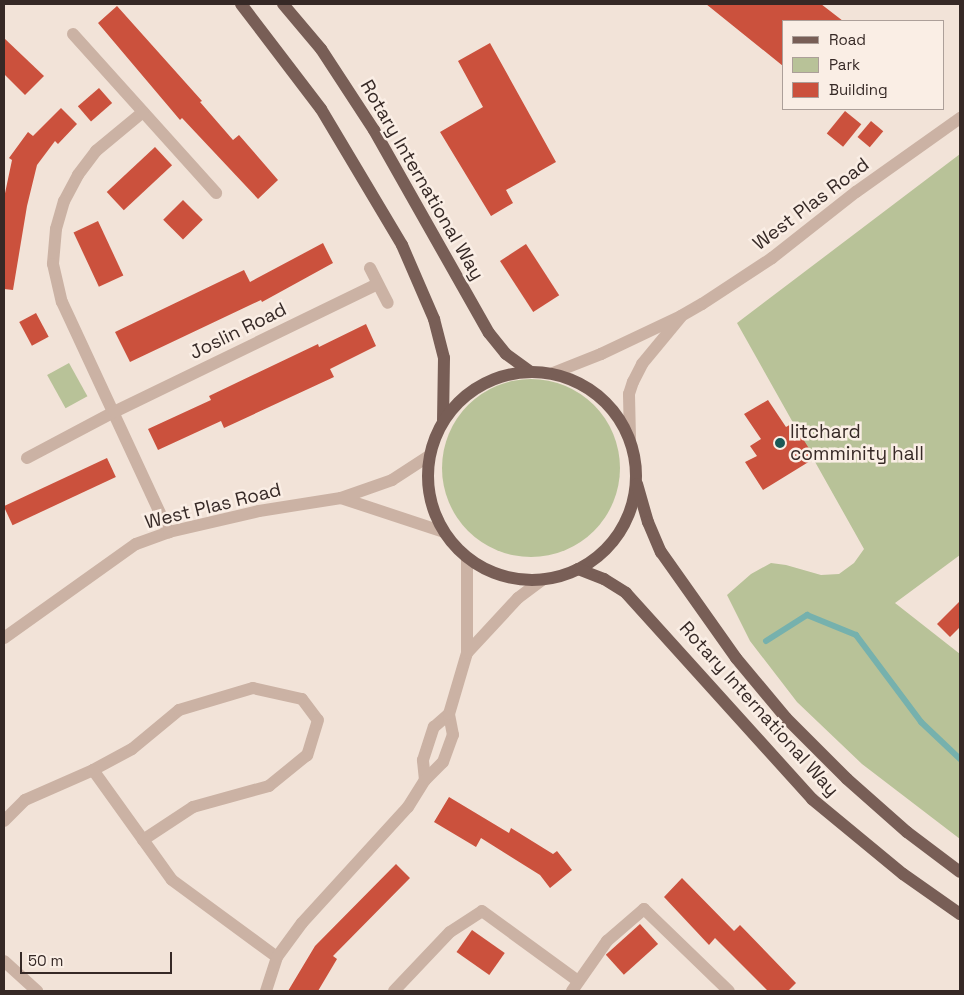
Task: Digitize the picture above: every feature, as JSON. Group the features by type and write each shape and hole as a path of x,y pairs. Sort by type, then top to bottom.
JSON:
{"main road":[{"path":"241,4 321,109 406,253 434,319 444,358 443,420"},
{"name":"Rotary International Way","path":"283,4 321,49 374,130 489,333 506,354 530,371"},
{"path":"530,371 553,373 586,386 612,408 630,439 635,460 636,482 632,503 624,524 612,542 597,557 578,569 543,579 523,580 503,576 484,569 467,558 444,532 432,508 427,482 429,456 443,420 459,400 480,384 504,375 530,371"},
{"name":"Rotary International Way","path":"636,482 648,522 661,552 736,658 786,718 847,779 907,832 960,872"},
{"name":"Rotary International Way","path":"578,569 604,579 626,593 812,799 903,874 960,914"}],"street":[{"path":"73,34 216,193"},
{"path":"144,112 96,151 83,169 64,202 56,229 54,264 62,302 103,386 169,532"},
{"name":"West Plas Road","path":"553,373 582,362 681,316 772,258 856,192 960,118"},
{"path":"370,268 388,303"},
{"name":"Joslin Road","path":"27,458 114,412 378,284"},
{"name":"West Plas Road","path":"630,439 629,394 633,382 642,364 681,316"},
{"name":"West Plas Road","path":"4,638 136,544 169,532 259,511 341,498 392,480 429,456"},
{"path":"341,498 374,511 444,532"},
{"path":"425,780 423,760 434,727 448,714 467,654 467,558"},
{"path":"467,654 518,598 543,579"},
{"path":"4,821 26,800 93,770 132,749 179,710 253,688 302,699 318,720 307,755 269,786 193,807 143,840"},
{"path":"266,991 277,957 302,923 408,807 425,780 443,762 453,735 448,714"},
{"path":"93,770 172,880 277,957"},
{"path":"394,991 450,932 482,912 575,986 607,941 644,909 728,991"},
{"path":"4,960 37,991"}],"green space":[{"path":"960,154 960,555 895,603 960,654 960,839 862,764 797,702 750,641 727,595 751,574 771,563 786,565 821,575 839,574 854,563 864,549 737,323"},
{"path":"69,363 87,396 66,408 47,375"},
{"path":"531,379 565,386 580,394 594,405 605,419 613,434 620,468 613,502 605,517 594,531 580,542 565,550 531,557 497,550 482,542 468,531 457,517 449,502 442,468 449,434 457,419 468,405 482,394 497,386"}],"building":[{"path":"706,4 821,4 842,20 782,20 782,65"},
{"path":"117,6 202,101 200,102 233,140 239,135 278,180 258,199 182,118 180,120 98,23"},
{"path":"4,38 44,76 25,95 4,74"},
{"path":"490,43 556,162 506,190 513,203 491,216 440,132 483,107 458,61"},
{"path":"99,88 112,103 91,121 78,106"},
{"path":"61,108 77,124 58,144 55,141 37,165 27,206 13,290 4,289 4,198 12,160 9,158 28,132 33,136"},
{"path":"845,111 861,124 843,147 827,134"},
{"path":"871,121 883,131 870,147 858,137"},
{"path":"155,147 172,165 124,210 107,192"},
{"path":"183,200 203,220 183,240 163,220"},
{"path":"98,221 123,275 99,287 74,232"},
{"path":"323,243 333,263 262,302 261,300 130,362 115,332 244,270 250,282"},
{"path":"526,244 559,295 533,312 500,261"},
{"path":"36,313 49,337 32,346 19,322"},
{"path":"366,324 376,346 330,369 334,377 224,428 221,421 158,450 148,429 211,400 209,396 318,344 319,347"},
{"name":"litchard comminity hall","path":"768,400 786,427 793,423 815,458 763,490 745,462 757,456 750,446 761,439 744,414"},
{"path":"107,458 116,477 13,525 4,506"},
{"path":"960,601 960,627 950,637 937,624"},
{"path":"449,797 509,833 511,828 553,854 557,851 572,870 550,888 540,875 481,838 476,847 434,822"},
{"path":"396,864 410,878 333,956 337,959 318,991 288,991 315,946"},
{"path":"682,878 734,931 740,925 796,983 788,991 768,991 715,938 709,945 664,897"},
{"path":"640,924 658,944 624,975 606,955"},
{"path":"472,930 505,953 489,975 457,952"}],"waterway":[{"path":"766,641 807,615 856,635 921,722 960,759"}],"place":[{"name":"litchard comminity hall","path":"780,443"}]}
